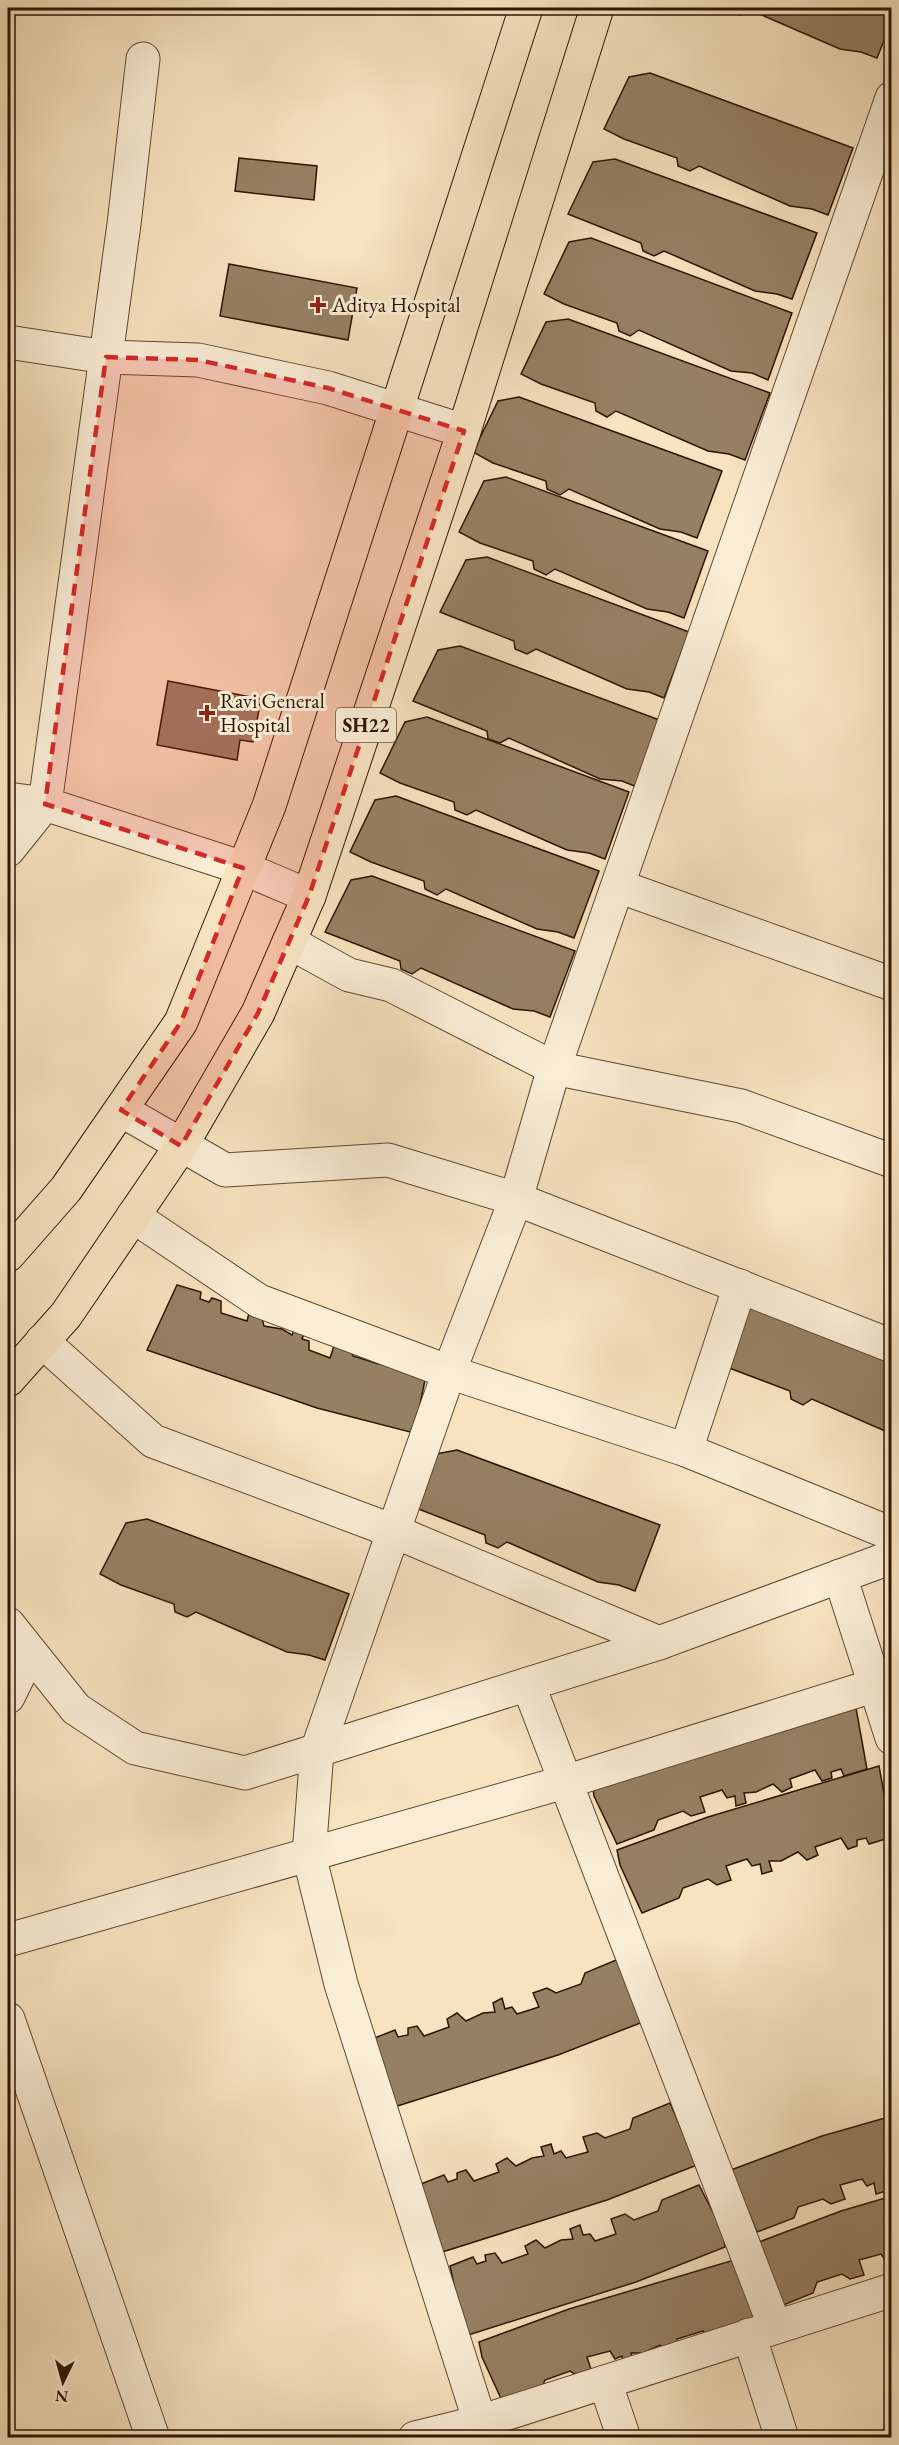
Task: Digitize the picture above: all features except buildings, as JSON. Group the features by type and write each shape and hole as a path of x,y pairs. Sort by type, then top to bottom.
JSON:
{"main road":[{"path":"8,1255 66,1189 181,1022 268,806 526,8"},
{"name":"SH22","path":"8,1380 66,1315 181,1146 258,1013 309,896 464,431 597,8"}],"street":[{"path":"8,850 45,804 106,357 143,59"},
{"path":"480,2422 341,1984 309,1855 317,1751 449,1372 516,1199 554,1068 891,98"},
{"path":"8,342 106,357 198,360 328,388 464,431"},
{"path":"8,799 45,804 243,868 309,896"},
{"path":"618,886 891,984"},
{"path":"289,942 349,975 391,985 554,1068 741,1106 891,1161"},
{"path":"121,1110 225,1170 388,1160 516,1199 891,1346"},
{"path":"133,1216 260,1301 449,1372 686,1450 891,1534"},
{"path":"686,1450 740,1286"},
{"path":"42,1341 153,1441 393,1531 659,1643"},
{"path":"8,1624 76,1709 135,1748 245,1773 659,1643 891,1557"},
{"path":"840,1576 883,1682 891,1738"},
{"path":"8,1697 30,1652"},
{"path":"8,1940 565,1782 883,1682"},
{"path":"528,1684 762,2331 782,2438"},
{"path":"8,2019 153,2438"},
{"path":"416,2438 480,2422 891,2290"},
{"path":"605,2382 624,2438"}],"highlighted area":[{"path":"106,357 198,360 328,388 464,431 309,896 258,1013 181,1146 121,1110 181,1022 243,868 45,804"}],"place":[{"name":"Aditya Hospital","path":"318,305"},
{"name":"Ravi General Hospital","path":"207,713"}]}
